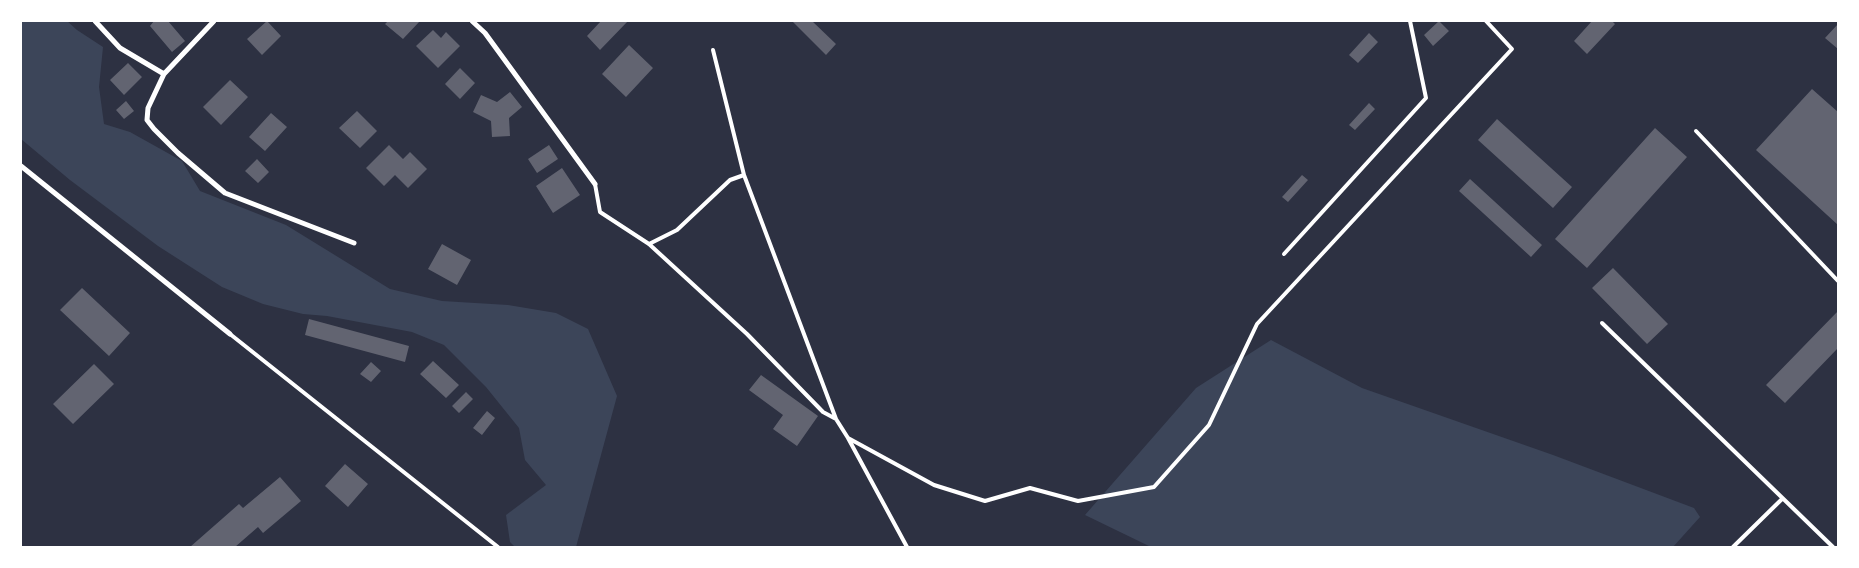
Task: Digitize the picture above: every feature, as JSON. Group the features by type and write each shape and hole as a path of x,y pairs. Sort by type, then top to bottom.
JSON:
{"street":[{"path":"95,21 120,48 164,74"},
{"path":"214,21 164,74 148,108 147,120 178,153 226,193 354,243"},
{"path":"472,21 485,33 595,184"},
{"path":"21,166 230,334"}],"lane":[{"path":"1284,254 1426,98 1410,21"},
{"path":"848,438 934,485 985,500 1030,488 1078,501 1154,487 1209,425 1257,324 1512,49 1486,21"},
{"path":"713,50 744,175 836,419 907,547"},
{"path":"1696,132 1838,281"},
{"path":"649,244 677,230 730,180 744,175"},
{"path":"595,184 600,212 649,244 747,334 823,412 836,419"},
{"path":"1602,323 1833,547"},
{"path":"230,334 498,547"},
{"path":"1733,547 1782,499"}],"shaded area":[{"path":"21,21 67,21 103,47 99,87 104,124 130,132 182,161 200,191 286,225 390,289 442,301 508,305 556,313 588,329 617,396 576,547 515,547 510,542 506,515 546,485 525,460 519,428 486,387 444,345 412,332 327,316 303,314 263,304 222,287 158,246 70,180 21,139"},
{"path":"1271,340 1362,388 1553,455 1694,508 1700,517 1673,547 1151,547 1085,515 1196,388"}],"building":[{"path":"154,21 168,21 185,41 172,52 150,26"},
{"path":"267,21 281,36 262,55 247,39"},
{"path":"388,21 420,21 403,39 385,24"},
{"path":"601,21 628,21 600,50 587,36"},
{"path":"792,21 812,21 836,44 826,55"},
{"path":"1439,21 1449,31 1433,46 1424,35"},
{"path":"1592,21 1612,21 1615,24 1587,54 1574,41"},
{"path":"1838,24 1838,49 1825,38"},
{"path":"433,30 441,38 446,32 460,46 438,68 416,46"},
{"path":"1369,33 1378,42 1358,63 1349,55"},
{"path":"629,45 653,68 626,97 602,74"},
{"path":"128,63 142,77 124,95 110,80"},
{"path":"460,68 475,83 460,99 445,84"},
{"path":"230,80 248,97 221,125 203,107"},
{"path":"1812,89 1838,112 1838,225 1756,150"},
{"path":"510,92 522,107 509,118 510,136 492,137 491,121 473,112 481,95 497,102"},
{"path":"126,101 134,111 124,119 116,110"},
{"path":"1369,103 1375,109 1355,130 1349,125"},
{"path":"357,111 377,131 360,148 339,128"},
{"path":"271,113 287,127 265,151 249,137"},
{"path":"1497,119 1572,187 1553,208 1478,140"},
{"path":"1655,128 1687,157 1587,268 1555,239"},
{"path":"389,145 403,159 410,152 427,169 408,188 395,175 384,186 366,168"},
{"path":"549,145 558,159 537,173 528,159"},
{"path":"257,159 269,172 258,183 245,171"},
{"path":"562,168 580,195 553,213 536,186"},
{"path":"1302,175 1308,180 1288,202 1282,197"},
{"path":"1470,179 1542,245 1531,257 1459,191"},
{"path":"442,244 471,260 457,285 428,269"},
{"path":"1613,268 1668,324 1647,344 1592,288"},
{"path":"82,288 130,333 109,356 60,310"},
{"path":"1838,311 1838,348 1785,403 1766,385"},
{"path":"309,319 409,346 405,362 305,335"},
{"path":"433,361 459,385 446,398 420,374"},
{"path":"371,362 381,371 371,382 360,374"},
{"path":"94,364 114,384 73,424 53,404"},
{"path":"761,375 818,416 797,446 773,429 783,415 749,390"},
{"path":"466,392 473,399 459,413 452,406"},
{"path":"487,411 495,418 482,435 473,428"},
{"path":"345,464 368,484 348,507 325,486"},
{"path":"280,477 301,501 263,533 258,527 235,547 190,547 239,504 243,508"}]}
